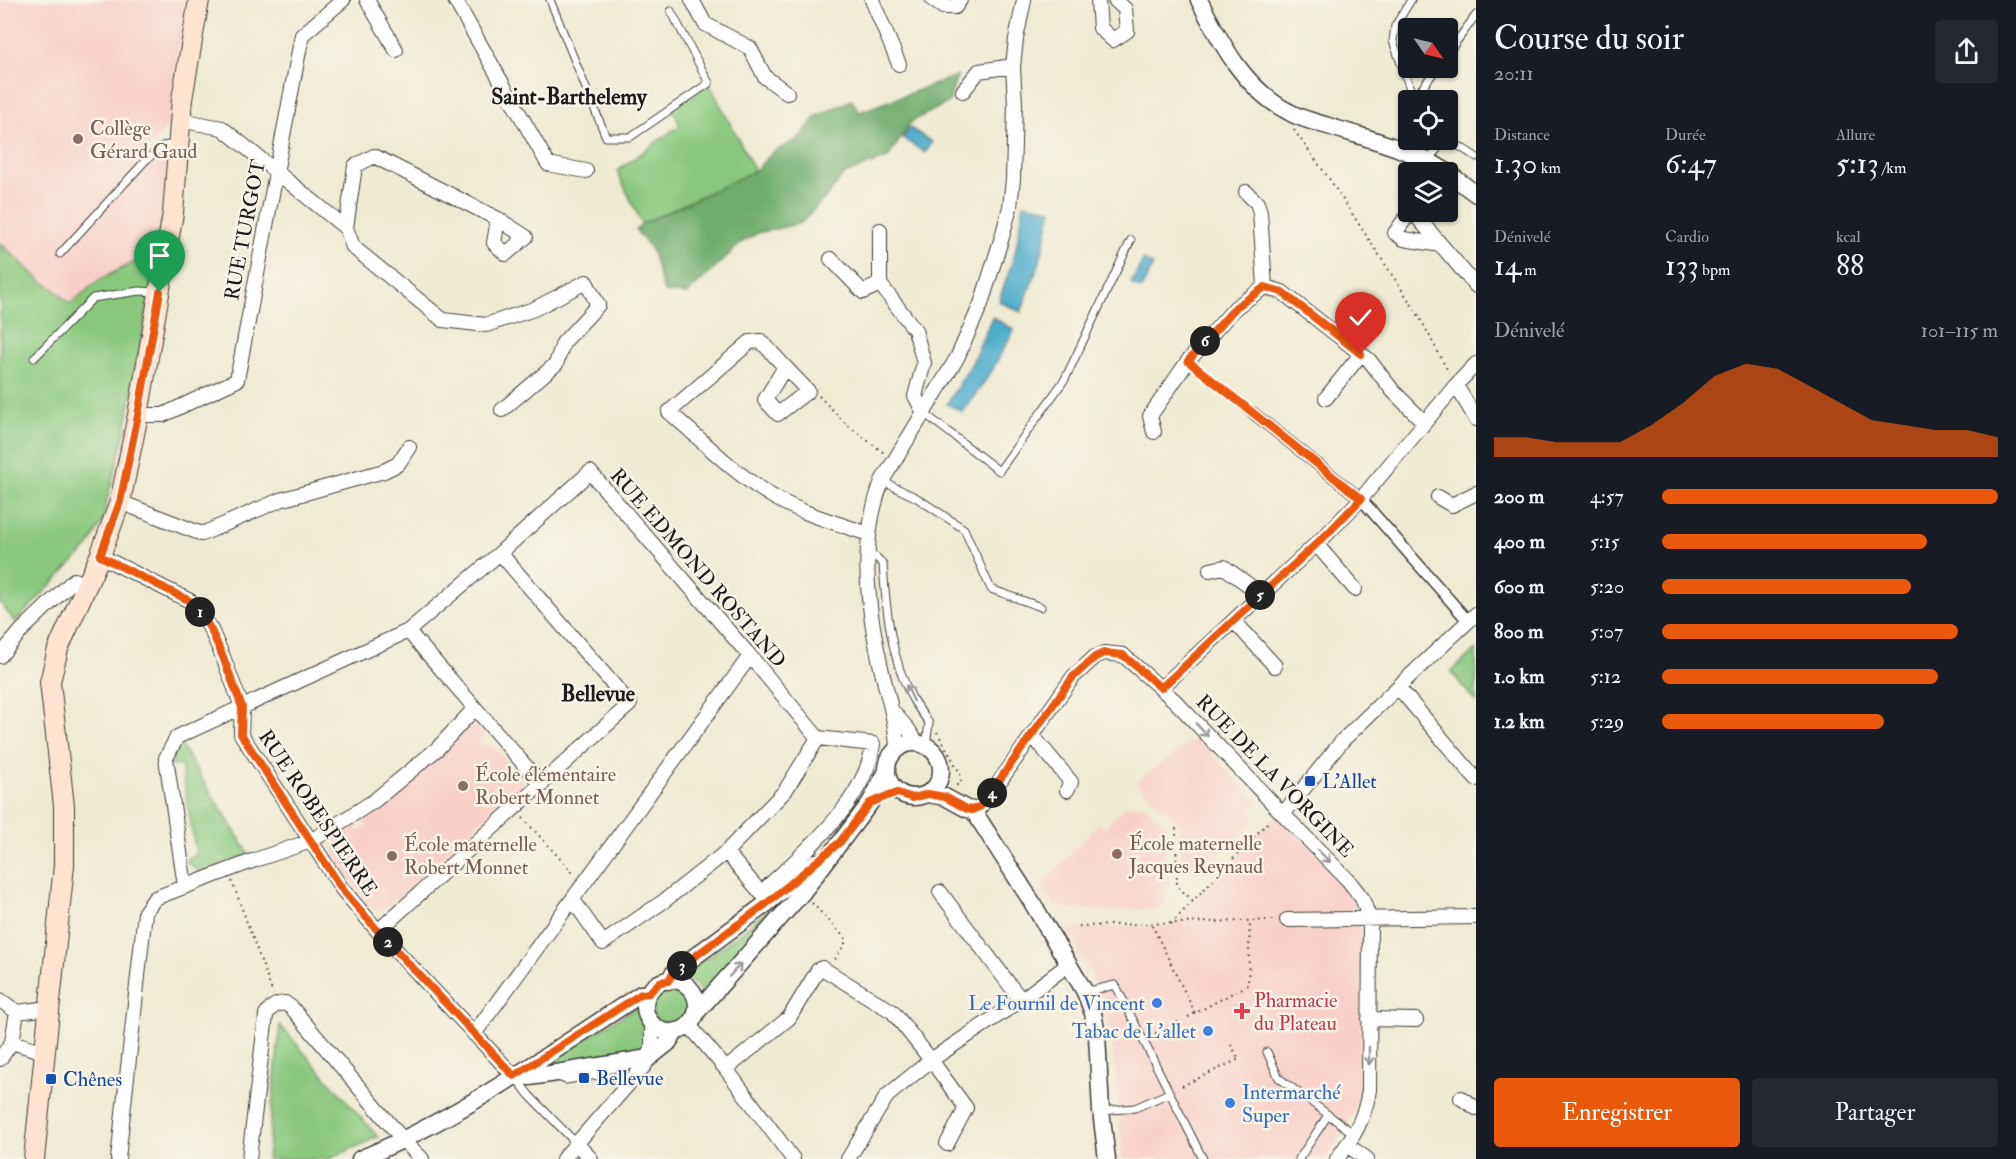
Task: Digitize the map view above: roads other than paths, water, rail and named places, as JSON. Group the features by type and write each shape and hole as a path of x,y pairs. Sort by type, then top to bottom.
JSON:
{"main road":[{"path":"34,1159 64,865 64,806 50,682 58,650 100,556 120,502 138,415 173,213 180,120 199,0"}],"street":[{"name":"RUE TURGOT","path":"138,415 163,415 237,380 302,35 343,0"},
{"path":"367,0 396,50"},
{"path":"455,0 548,164 586,171"},
{"path":"692,0 705,24 750,48 765,77 787,93"},
{"path":"873,0 899,64"},
{"path":"933,0 943,7 955,7 960,0"},
{"path":"897,749 892,711 879,659 871,612 867,553 873,502 892,461 957,358 981,304 1002,237 1010,207 1013,179 1015,104 1013,66 1024,0"},
{"path":"1098,0 1100,28 1113,40 1127,31 1125,9 1115,0"},
{"path":"1199,0 1234,63 1268,98 1290,113 1431,162"},
{"path":"963,91 979,71 1013,66"},
{"path":"180,120 222,128 345,228 353,247 443,320 486,325 534,309 586,282 598,304 563,343 556,364 502,410"},
{"path":"345,228 356,166 374,156 498,219"},
{"path":"1458,181 1476,194"},
{"path":"1246,192 1257,203 1260,212 1265,287"},
{"path":"1403,222 1395,233 1404,239 1441,245"},
{"path":"1420,222 1476,285"},
{"path":"880,230 880,284 915,330 924,363 915,396 924,413"},
{"path":"831,258 863,292 880,284"},
{"path":"1265,287 1282,292 1369,360 1393,391 1424,422"},
{"path":"1154,432 1150,416 1188,361 1236,307 1265,287"},
{"path":"785,367 765,400 778,414 808,391 761,341 750,342 669,412 736,469 776,498 803,512 868,534"},
{"path":"1326,398 1361,354"},
{"path":"1161,688 1361,499 1424,422 1476,364"},
{"path":"1456,385 1476,419"},
{"path":"1253,413 1361,499 1472,618 1343,740 1281,812"},
{"path":"120,502 202,534 280,500 384,471 398,464 409,447"},
{"name":"RUE EDMOND ROSTAND","path":"185,886 165,758 177,737 408,631 590,472 818,738"},
{"path":"1438,497 1452,505 1476,493"},
{"path":"1316,544 1355,589"},
{"path":"378,931 630,704 500,553"},
{"path":"100,556 196,606 211,630 242,707"},
{"path":"1210,570 1224,567 1261,594"},
{"path":"0,657 22,630 74,580 86,585"},
{"path":"1234,621 1275,666"},
{"path":"408,631 542,785"},
{"name":"RUE DE LA VORGINE","path":"972,810 981,806 987,799 1073,677 1090,660 1104,653 1123,655 1161,688 1348,880 1362,898 1370,920 1369,1090 1366,1110 1351,1140 1337,1159"},
{"path":"474,1034 750,656"},
{"path":"1398,687 1476,779"},
{"name":"RUE ROBESPIERRE","path":"242,707 241,734 342,889 378,931 514,1076"},
{"path":"118,1159 145,912 156,898 311,841 374,801 436,749 474,709"},
{"path":"870,803 898,793 913,798 928,794 934,789 941,775 941,766 933,750 921,744 892,711"},
{"path":"1032,735 1071,782 1067,790"},
{"path":"573,900 603,943 664,901 726,852 786,791 818,738 873,744 871,761 861,783 837,816 809,848 761,893 726,852"},
{"path":"898,793 888,779 888,763 897,749 903,745 921,744"},
{"path":"563,1159 649,1058 668,1043 687,1023 802,892 870,803 887,771"},
{"path":"941,775 952,796 967,809 972,810 1085,992 1093,1013 1097,1035 1101,1111 1107,1159"},
{"path":"928,794 952,796"},
{"path":"668,981 675,971 766,904 840,842"},
{"path":"940,892 1021,1000"},
{"path":"1287,920 1476,917"},
{"path":"848,1159 887,1096 931,1060 1021,1000 1069,964"},
{"path":"726,1069 789,1018 818,970 822,968 893,1012 966,1108 947,1144"},
{"path":"649,1058 653,1041 652,1023 645,1009 649,993 660,982 668,981 682,983 693,992 697,1006 687,1023 663,1031 652,1023"},
{"path":"360,1159 404,1141 478,1100 641,994 649,993"},
{"path":"0,1000 17,1012 49,1008"},
{"path":"249,1159 266,1015 277,1004 285,1003 292,1008 404,1141 422,1159"},
{"path":"0,1059 12,1042 17,1012"},
{"path":"1370,1019 1416,1020"},
{"path":"687,1023 726,1069 793,1159"},
{"path":"12,1042 44,1052"},
{"path":"514,1076 529,1077 649,1058"},
{"path":"1461,1098 1476,1108"},
{"path":"1351,1140 1367,1159"},
{"path":"577,1144 591,1159"}],"lane":[{"path":"550,0 606,137 630,137 709,83 671,11"},
{"path":"1410,90 1393,41 1395,26 1411,0"},
{"path":"1458,39 1476,15"},
{"path":"60,254 146,160 163,146 178,144"},
{"path":"1458,146 1476,157"},
{"path":"1428,160 1437,150"},
{"path":"924,413 999,471 1065,379 1131,240"},
{"path":"34,358 93,298 139,291 160,292"},
{"path":"1188,361 1253,413"},
{"path":"882,481 917,498 964,529 991,590 1041,607"},
{"path":"867,553 884,564 887,611 901,670 914,701 929,723 921,744"},
{"path":"1085,992 1115,985 1203,1159"},
{"path":"1267,1053 1279,1078 1328,1115 1351,1140"},
{"name":"RUE ROBESPIERRE","path":"514,1076 529,1095 577,1144"},
{"path":"1101,1111 1135,1108 1168,1093"},
{"path":"1299,1159 1328,1115"}],"water":[{"path":"910,128 932,142 925,153 903,138"},
{"path":"1024,204 1052,209 1040,261 1021,312 999,301 1015,253"},
{"path":"1143,260 1153,265 1141,289 1131,284"},
{"path":"992,317 1014,330 991,372 963,412 947,404 972,363"}],"place":[{"name":"Collège Gérard Gaud","path":"78,139"},
{"name":"L'Allet","path":"1310,781"},
{"name":"École élémentaire Robert Monnet","path":"463,786"},
{"name":"École maternelle Jacques Reynaud","path":"1117,854"},
{"name":"École maternelle Robert Monnet","path":"392,856"},
{"name":"Le Fournil de Vincent","path":"1157,1003"},
{"name":"Pharmacie du Plateau","path":"1242,1011"},
{"name":"Tabac de L'allet","path":"1208,1031"},
{"name":"Bellevue","path":"584,1078"},
{"name":"Chênes","path":"51,1079"},
{"name":"Intermarché Super","path":"1230,1103"}],"district":[{"name":"Saint-Barthelemy","path":"569,97"},
{"name":"Bellevue","path":"598,694"}]}
